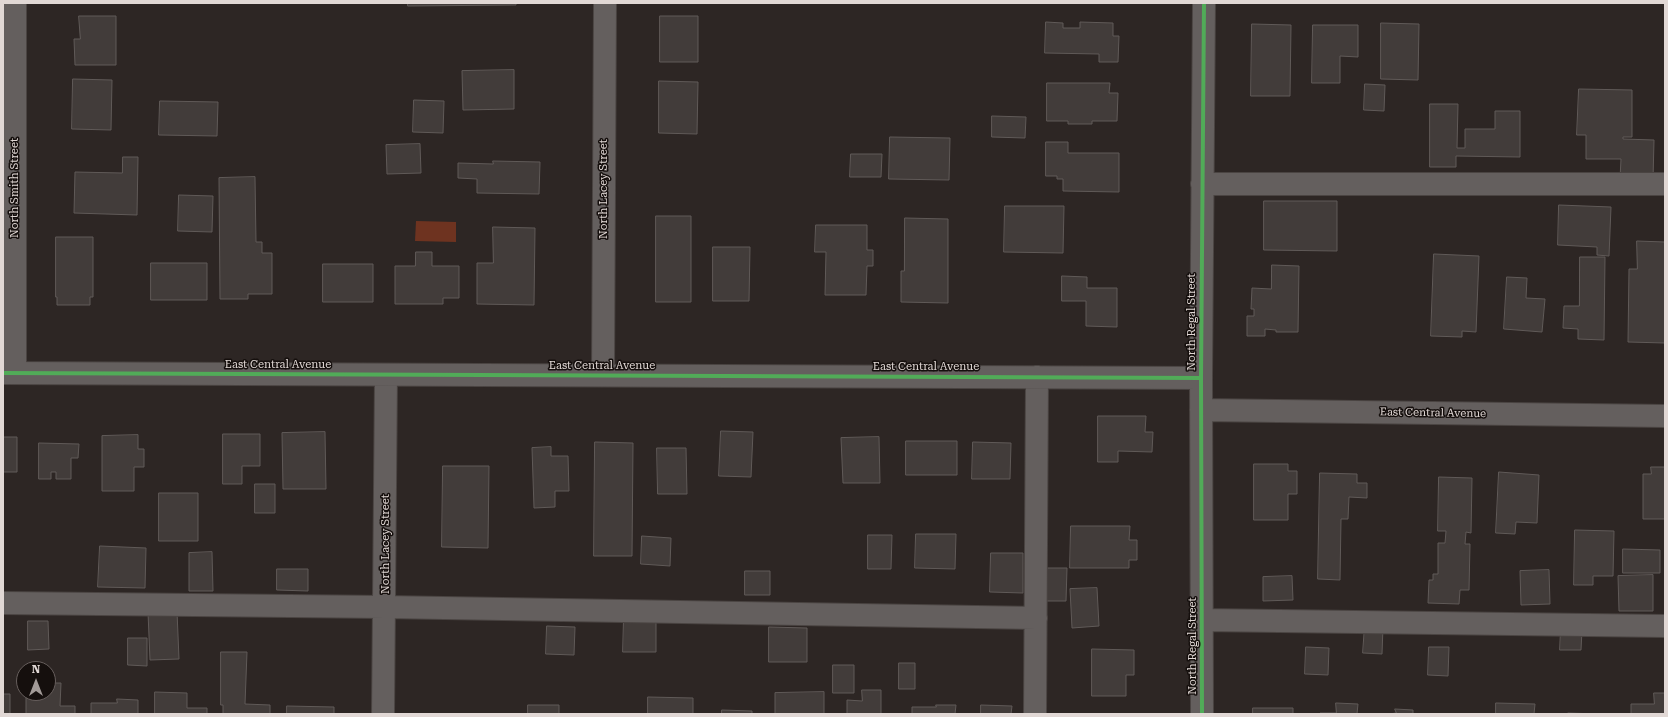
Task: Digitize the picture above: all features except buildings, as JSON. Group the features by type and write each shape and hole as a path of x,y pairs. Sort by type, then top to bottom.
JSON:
{"street":[{"name":"North Smith Street","path":"9,373 15,3"},
{"name":"North Lacey Street","path":"603,375 604,3"},
{"name":"North Regal Street","path":"1202,714 1201,378 1204,3"},
{"path":"1202,184 1665,184"},
{"name":"East Central Avenue","path":"9,373 1201,378"},
{"name":"North Lacey Street","path":"383,714 386,375"},
{"path":"1035,714 1036,377"},
{"name":"East Central Avenue","path":"1201,410 1665,416"},
{"path":"3,604 385,607 1036,618"},
{"path":"1202,620 1665,626"}],"shaded area":[{"path":"416,221 456,222 456,242 415,241"}],"cycle path":[{"path":"1202,714 1201,378 1204,3"},
{"path":"3,373 1201,378"}]}
